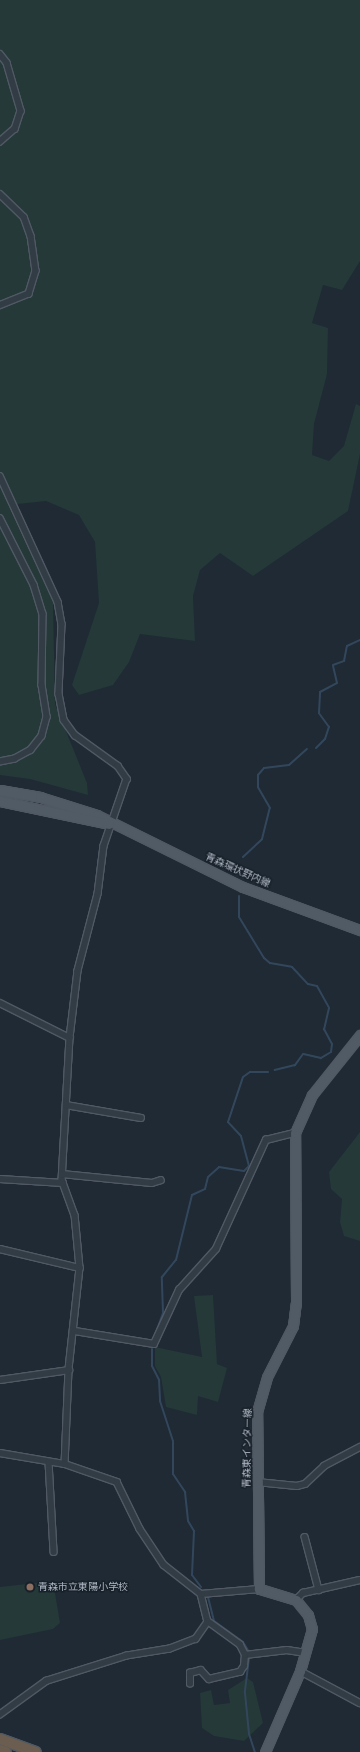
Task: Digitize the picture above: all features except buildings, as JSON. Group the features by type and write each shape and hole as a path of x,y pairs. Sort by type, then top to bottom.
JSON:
{"highway":[{"path":"0,1739 36,1752"},
{"path":"0,1750 6,1752"}],"main road":[{"name":"青森環状野内線","path":"0,790 40,797 97,815 110,824"},
{"name":"青森環状野内線","path":"0,801 110,824 169,849 243,887 360,930"},
{"name":"青森東インター線","path":"259,1589 257,1482 260,1394 292,1326 296,1303 295,1133 312,1095 360,1035"},
{"path":"259,1589 296,1600 311,1622 306,1653 300,1670 265,1752"}],"street":[{"path":"0,54 7,63 21,111 15,129 0,142"},
{"path":"0,194 24,217 31,236 36,271 29,294 0,306"},
{"path":"0,476 58,602 62,624 59,694 64,720 75,735 118,766 127,779 110,824 98,894 78,971 70,1038 62,1174 63,1183 76,1221 80,1268 75,1331 69,1370 65,1464"},
{"path":"0,518 34,585 43,614 42,685 47,717 42,736 31,750 16,760 0,762"},
{"path":"0,1004 70,1038"},
{"path":"66,1105 141,1118"},
{"path":"75,1331 154,1344 179,1290 216,1249 266,1140 295,1133"},
{"path":"62,1174 152,1183 160,1180"},
{"path":"0,1179 63,1183"},
{"path":"0,1249 80,1268"},
{"path":"0,1380 69,1370"},
{"path":"257,1482 306,1484 324,1466 360,1447"},
{"path":"0,1453 65,1464 117,1482 140,1529 164,1565 201,1594 208,1622 235,1640 245,1655"},
{"path":"49,1462 54,1552"},
{"path":"305,1537 318,1590"},
{"path":"296,1600 303,1593 360,1580"},
{"path":"201,1594 259,1589"},
{"path":"1,1712 47,1681 127,1656 170,1649 196,1639 208,1622"},
{"path":"245,1655 287,1650 306,1653"},
{"path":"190,1684 190,1673 201,1670 209,1679 240,1672 245,1655"},
{"path":"300,1670 360,1703"}],"green space":[{"path":"0,0 360,0 360,261 342,290 323,285 312,323 328,328 327,374 314,424 312,455 329,461 344,446 356,404 360,406 360,454 348,511 253,576 220,553 200,570 193,596 195,641 140,634 129,662 113,685 79,695 72,685 99,603 95,542 79,515 46,501 8,505 53,602 55,704 87,783 88,795 30,779 0,775"},
{"path":"360,1132 360,1241 344,1236 340,1222 342,1199 331,1189 329,1172"},
{"path":"213,1295 217,1364 227,1368 218,1402 198,1396 197,1415 166,1407 161,1377 155,1366 155,1347 202,1357 194,1296"},
{"path":"53,1581 60,1623 53,1629 0,1640 0,1587"},
{"path":"247,1678 253,1682 263,1723 244,1741 214,1736 202,1728 200,1693 211,1690 214,1705 230,1703 228,1690"}],"waterway":[{"path":"316,748 325,739 329,727 319,713 320,692 337,683 333,665 344,661 347,646 360,640"},
{"path":"243,857 262,839 270,808 258,787 258,775 264,768 289,765 307,749"},
{"path":"239,896 239,917 264,958 270,963 292,967 308,984 317,986 329,1008 324,1029 332,1044 331,1052 321,1058 303,1054 295,1065 275,1070"},
{"path":"155,1335 163,1313 162,1277 176,1260 192,1195 205,1189 208,1177 219,1167 244,1171 249,1166 241,1136 228,1122 243,1077 250,1072 268,1072"},
{"path":"152,1349 152,1366 159,1380 160,1401 173,1441 173,1474 185,1492 188,1521 194,1531 192,1575 201,1587"},
{"path":"208,1597 214,1621 243,1642 249,1652"},
{"path":"249,1658 245,1693 249,1734 255,1752"}],"place":[{"name":"青森市立東陽小学校","path":"30,1587"}]}
